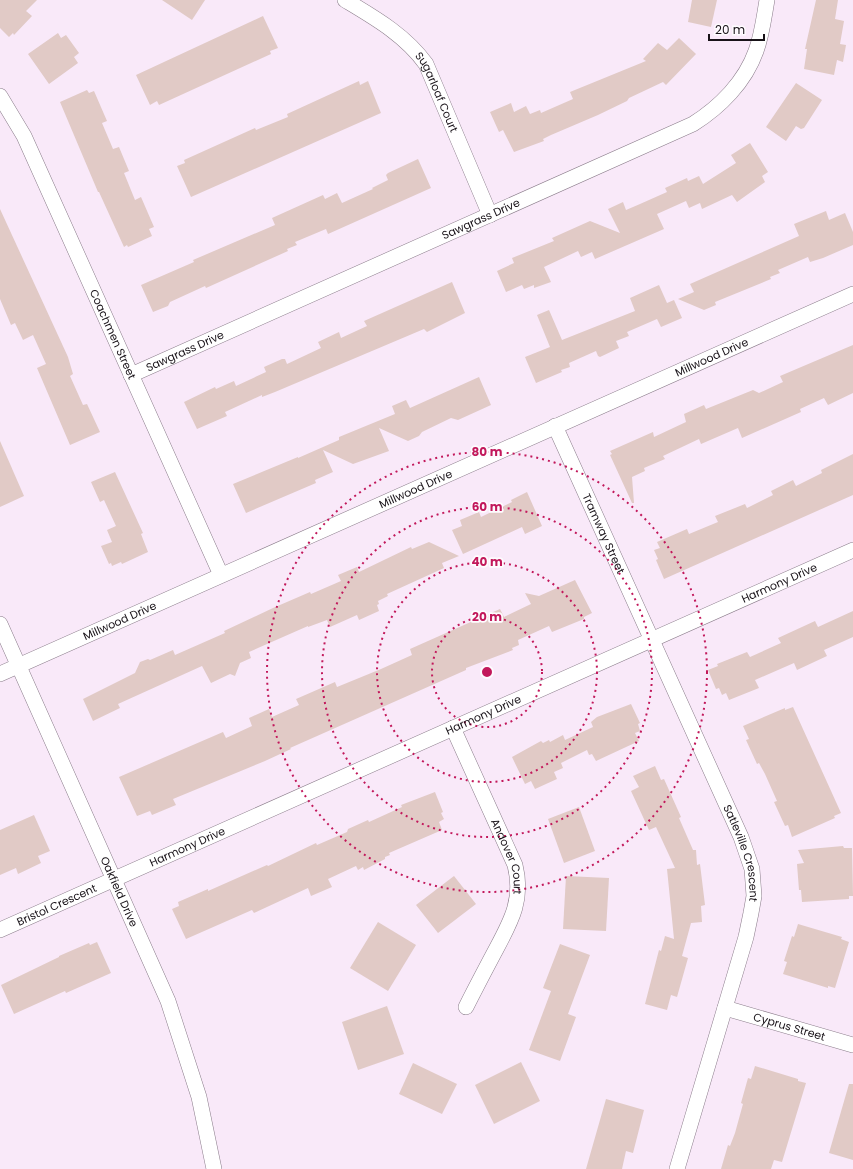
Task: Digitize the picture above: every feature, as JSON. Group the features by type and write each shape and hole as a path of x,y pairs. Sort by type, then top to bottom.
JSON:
{"street":[{"name":"Sugarloaf Court","path":"346,0 396,32 418,52 426,64 490,215"},
{"name":"Sawgrass Drive","path":"131,375 681,130 704,117 725,99 743,77 751,63 757,50 767,0"},
{"name":"Coachmen Street","path":"0,96 24,136 221,575"},
{"name":"Millwood Drive","path":"0,674 853,294"},
{"name":"Tramway Street","path":"555,426 653,639"},
{"name":"Harmony Drive","path":"114,879 853,550"},
{"name":"Oakfield Drive","path":"0,624 168,1001 199,1097 214,1169"},
{"name":"Satleville Crescent","path":"653,639 741,837 752,869 754,896 751,913 725,1008 677,1169"},
{"name":"Andover Court","path":"453,728 515,865 518,885 516,905 511,921 466,1007"},
{"name":"Bristol Crescent","path":"0,930 114,879"},
{"name":"Cyprus Street","path":"725,1008 853,1045"}],"building":[{"path":"0,0 37,0 26,11 32,16 14,35 13,33 9,37 0,28"},
{"path":"162,0 205,0 192,20"},
{"path":"692,0 717,0 711,27 688,22"},
{"path":"816,0 838,0 835,19 844,21 840,44 846,45 843,62 837,60 834,75 804,69 807,49 805,49"},
{"path":"263,16 278,48 270,51 271,54 159,105 157,101 150,105 136,75"},
{"path":"58,33 61,38 66,35 79,53 74,57 78,63 49,84 28,54"},
{"path":"679,38 696,54 666,85 663,82 598,115 551,135 543,139 544,141 514,152 503,130 499,132 490,112 511,103 514,112 526,106 530,114 540,110 541,113 573,99 570,92 646,61 643,59 658,43 667,50"},
{"path":"359,81 360,85 368,81 381,113 191,197 177,166 185,163 184,160 255,128 256,130 288,117 287,114"},
{"path":"796,83 822,100 804,128 801,129 796,126 786,141 766,127"},
{"path":"87,90 89,93 94,91 107,121 102,123 113,149 119,147 129,171 124,173 135,200 141,197 154,227 149,229 152,236 128,247 127,245 124,247 98,192 60,102"},
{"path":"750,143 768,172 762,176 765,182 737,202 732,195 702,209 700,203 689,208 686,201 657,214 664,229 595,259 592,252 581,257 578,251 544,267 551,282 534,288 534,285 524,289 522,285 506,292 497,271 514,263 512,258 554,241 552,238 590,221 620,233 608,209 623,202 626,210 667,192 665,188 687,178 688,181 699,176 703,184 736,163 731,155"},
{"path":"418,159 431,188 328,234 326,229 295,242 297,245 287,249 288,251 206,288 205,286 170,302 168,306 153,312 141,285 194,262 193,260 275,225 272,218 323,195 325,199 337,193 342,203 373,189 372,188 388,180 386,175 388,173"},
{"path":"0,209 68,357 73,374 70,376 83,405 87,404 100,432 70,445 37,368 46,364 33,335 23,340 15,323 11,325 0,299"},
{"path":"826,211 829,220 845,213 853,232 853,245 810,262 808,257 778,270 780,273 770,277 771,279 715,302 716,305 704,310 678,299 694,292 690,284 799,236 794,224"},
{"path":"452,282 465,313 427,332 424,329 275,392 262,397 262,395 225,412 227,416 197,429 184,402 215,387 216,389 234,381 236,386 266,372 264,367 282,359 285,359 287,364 321,348 318,342 339,332 341,338 367,326 364,321"},
{"path":"659,285 667,303 674,300 682,318 661,327 657,319 627,332 629,336 616,341 619,348 600,357 596,351 569,363 570,367 561,370 562,372 536,383 525,357 550,347 537,315 549,310 562,340 635,311 630,298"},
{"path":"853,345 853,393 828,405 824,398 800,409 801,412 742,438 738,428 701,444 699,439 663,456 665,459 644,468 645,471 632,477 634,503 632,503 610,455 612,454 610,451 653,432 654,437 686,422 684,414 704,405 706,409 753,390 759,393 783,382 780,376"},
{"path":"479,377 491,405 458,420 451,418 422,432 419,436 408,441 379,428 389,451 353,464 323,450 333,472 315,480 316,483 246,513 233,484 298,458 339,440 339,437 395,414 392,406 406,400 410,408"},
{"path":"0,441 24,496 0,507"},
{"path":"853,454 853,495 664,579 656,560 658,559 654,550 660,548 657,542 687,529 689,534 718,522 715,516 745,504 747,508 773,495 771,491 793,480 796,486 822,473 821,470"},
{"path":"115,472 143,533 141,534 148,552 122,564 121,562 112,566 111,563 109,564 101,546 112,542 107,530 116,526 104,500 100,502 91,482"},
{"path":"527,492 542,526 525,534 522,527 463,554 452,530 462,526 460,520 479,512 481,517 512,502 511,500"},
{"path":"429,542 459,556 442,563 444,568 387,594 388,596 378,601 379,604 377,605 379,611 359,620 357,615 330,627 327,620 308,626 249,652 251,658 240,663 235,676 230,674 211,683 202,666 118,704 120,708 93,721 83,699 135,673 140,662 148,659 150,660 173,650 175,655 225,633 224,631 273,608 310,592 311,594 341,581 338,575 357,567 359,572 411,547 412,549"},
{"path":"575,580 592,613 584,617 584,619 552,632 549,626 518,640 519,645 512,648 513,650 466,668 466,670 290,748 291,749 265,761 173,799 176,805 152,815 150,811 137,816 119,777 223,732 226,738 252,726 249,718 269,709 272,717 299,705 296,699 335,682 337,687 381,669 412,655 410,649 500,609 504,617 531,604 525,593 539,596"},
{"path":"853,611 853,637 824,650 827,656 797,670 794,663 755,680 759,688 729,700 726,693 722,695 719,688 716,689 708,670 718,666 717,664 747,652 750,657 781,643 778,638 815,621 818,627"},
{"path":"631,704 640,723 638,724 640,731 635,733 639,741 596,761 592,754 589,755 587,750 561,763 563,768 554,772 557,779 535,789 531,781 525,784 512,757 541,741 543,743 549,740 550,742 563,735 565,740 593,727 591,722 597,717"},
{"path":"793,707 841,813 834,816 835,818 792,837 788,825 785,826 774,802 777,801 765,774 759,763 757,764 746,740 749,739 743,726 785,708 785,710"},
{"path":"655,766 661,780 664,779 681,817 679,818 693,850 696,850 697,865 700,864 705,905 701,906 702,922 691,923 682,956 688,958 677,997 671,995 667,1010 645,1004 659,950 661,951 665,936 674,939 667,869 675,868 656,827 649,830 631,791 639,787 633,776"},
{"path":"435,792 443,812 441,813 444,819 439,822 442,830 389,853 390,855 385,857 385,859 364,870 363,867 358,870 356,866 328,879 332,887 311,896 308,888 254,913 252,910 186,939 172,909 179,906 178,902 208,889 208,891 267,865 268,866 316,843 317,845 347,832 348,829 368,820 369,822 402,807 401,805"},
{"path":"579,807 595,851 564,863 548,819"},
{"path":"34,815 50,851 38,856 41,863 18,874 16,868 0,875 0,830"},
{"path":"843,846 844,848 852,848 853,896 849,896 849,899 802,902 801,890 799,890 797,864 804,863 798,850"},
{"path":"454,876 476,904 438,933 416,905"},
{"path":"566,876 609,878 606,931 563,929"},
{"path":"378,922 416,945 388,991 350,968"},
{"path":"798,924 842,937 841,939 849,942 835,988 828,986 828,988 783,974 787,962 784,961 792,936 794,937"},
{"path":"97,942 111,973 66,993 65,991 14,1014 1,985 59,956 89,943 90,945"},
{"path":"560,944 590,955 568,1014 576,1017 560,1061 529,1050 551,991 543,988"},
{"path":"387,1006 404,1054 358,1070 342,1022"},
{"path":"521,1062 540,1101 494,1124 475,1085"},
{"path":"413,1063 457,1084 442,1114 399,1094"},
{"path":"755,1066 798,1079 798,1081 806,1083 782,1162 774,1160 771,1169 721,1169 728,1145 730,1146 735,1133 748,1078 751,1079"},
{"path":"849,1084 853,1084 853,1160 829,1153"},
{"path":"606,1099 644,1110 633,1153 626,1151 622,1169 586,1169"}]}
